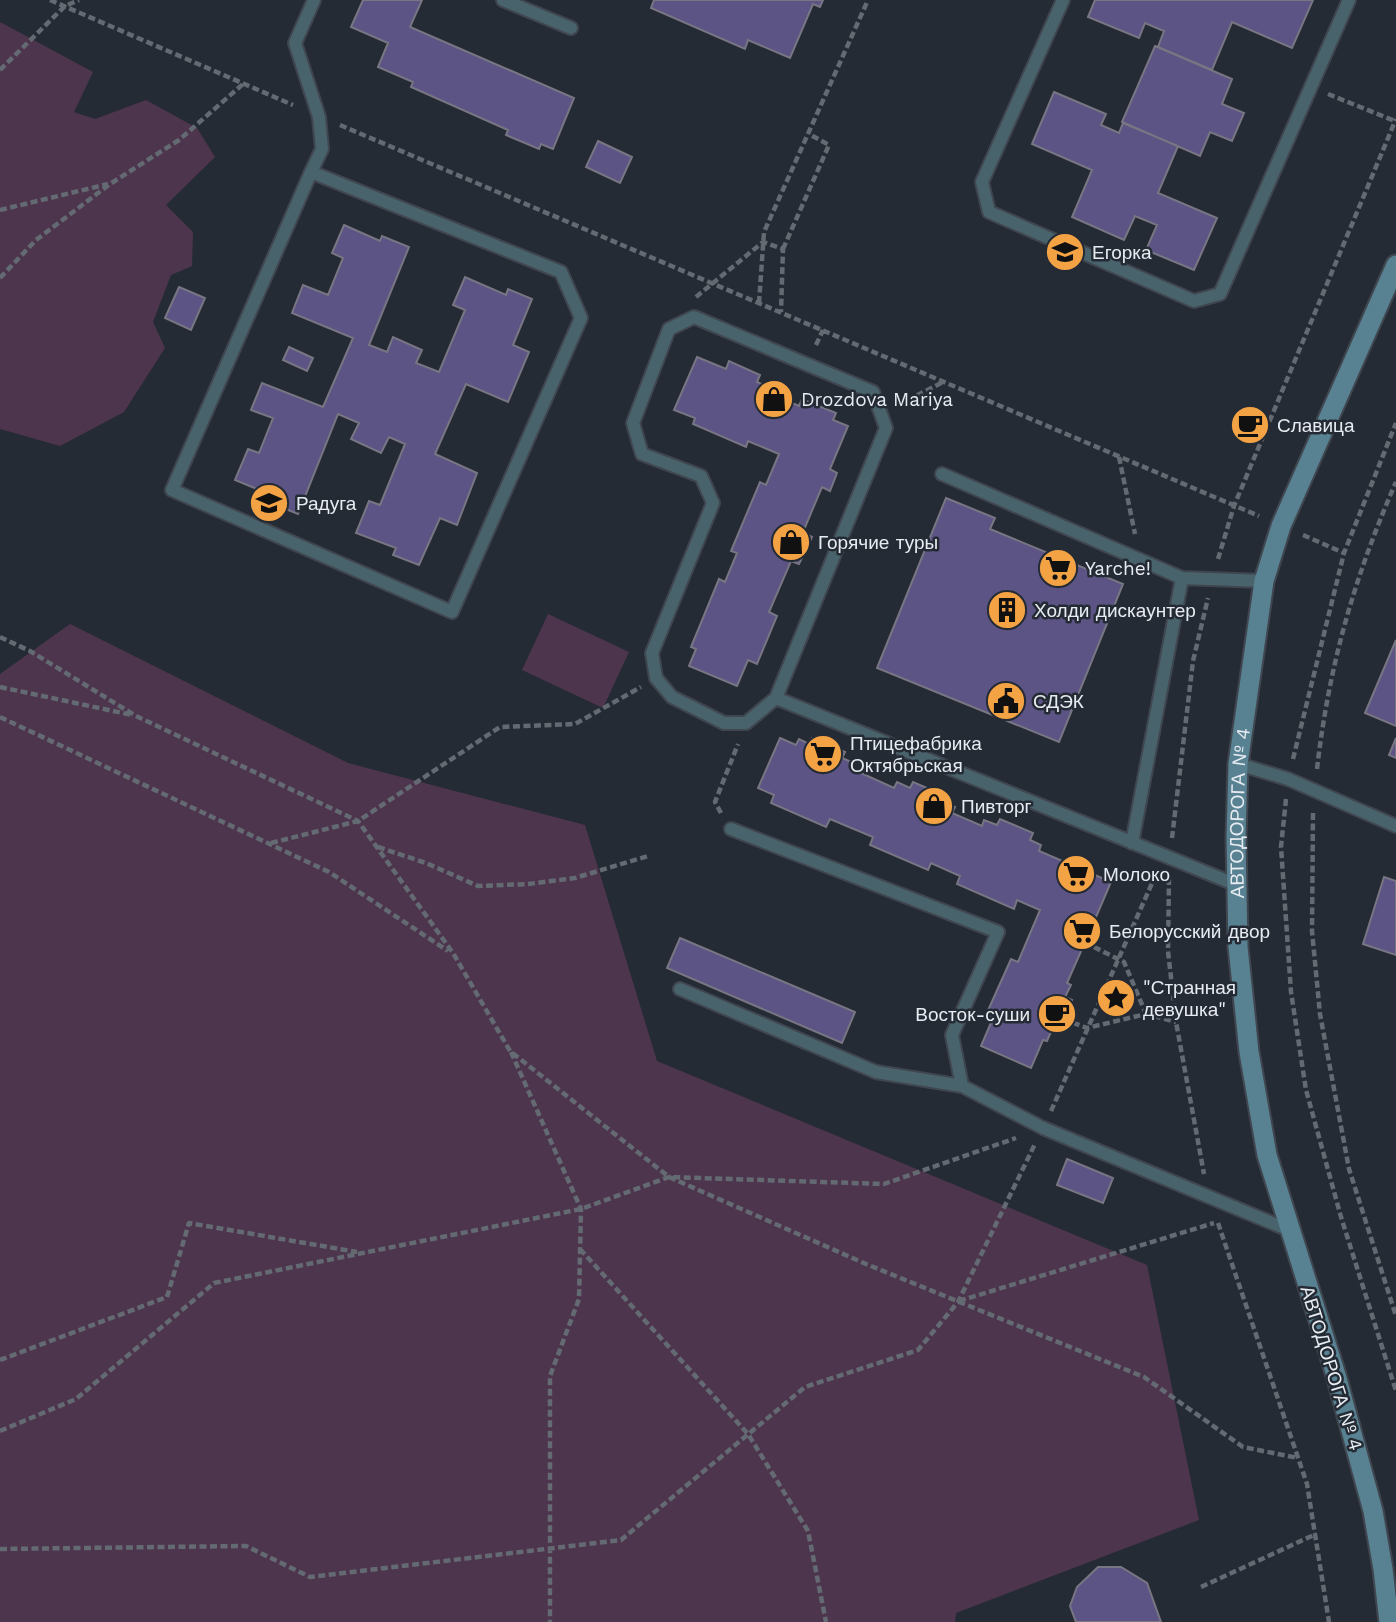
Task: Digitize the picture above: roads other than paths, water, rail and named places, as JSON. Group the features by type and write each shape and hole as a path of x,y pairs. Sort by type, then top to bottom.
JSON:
{"main road":[{"name":"АВТОДОРОГА № 4","path":"1389,1622 1373,1511 1336,1375 1267,1155 1249,1052 1238,947 1236,838 1238,764 1264,581 1281,526 1396,265"}],"lane":[{"path":"311,172 561,272 581,318 452,612 172,490 311,172 322,149 319,117 295,43 314,0"},
{"path":"503,0 572,28"},
{"path":"1063,0 982,182 989,212 1194,301 1220,293 1349,0"},
{"path":"694,317 873,391 886,428 775,698 746,723 724,723 672,697 656,678 652,653 713,503 701,476 642,454 633,424 669,328 694,317"},
{"path":"942,474 1182,578 1264,581"},
{"path":"1132,843 1182,578"},
{"path":"775,698 1237,886"},
{"path":"1238,764 1288,779 1396,826"},
{"path":"731,830 998,932 952,1035 962,1086"},
{"path":"680,989 876,1072 962,1086 1043,1128 1289,1230"}],"place":[{"name":"Егорка","path":"1065,252"},
{"name":"Drozdova Mariya","path":"774,399"},
{"name":"Славица","path":"1250,425"},
{"name":"Радуга","path":"269,503"},
{"name":"Горячие туры","path":"791,542"},
{"name":"Yarche!","path":"1058,568"},
{"name":"Холди дискаунтер","path":"1007,610"},
{"name":"СДЭК","path":"1006,701"},
{"name":"Птицефабрика Октябрьская","path":"823,754"},
{"name":"Пивторг","path":"934,806"},
{"name":"Молоко","path":"1076,874"},
{"name":"Белорусский двор","path":"1082,931"},
{"name":"\"Странная девушка\"","path":"1116,998"},
{"name":"Восток-суши","path":"1057,1014"}]}
